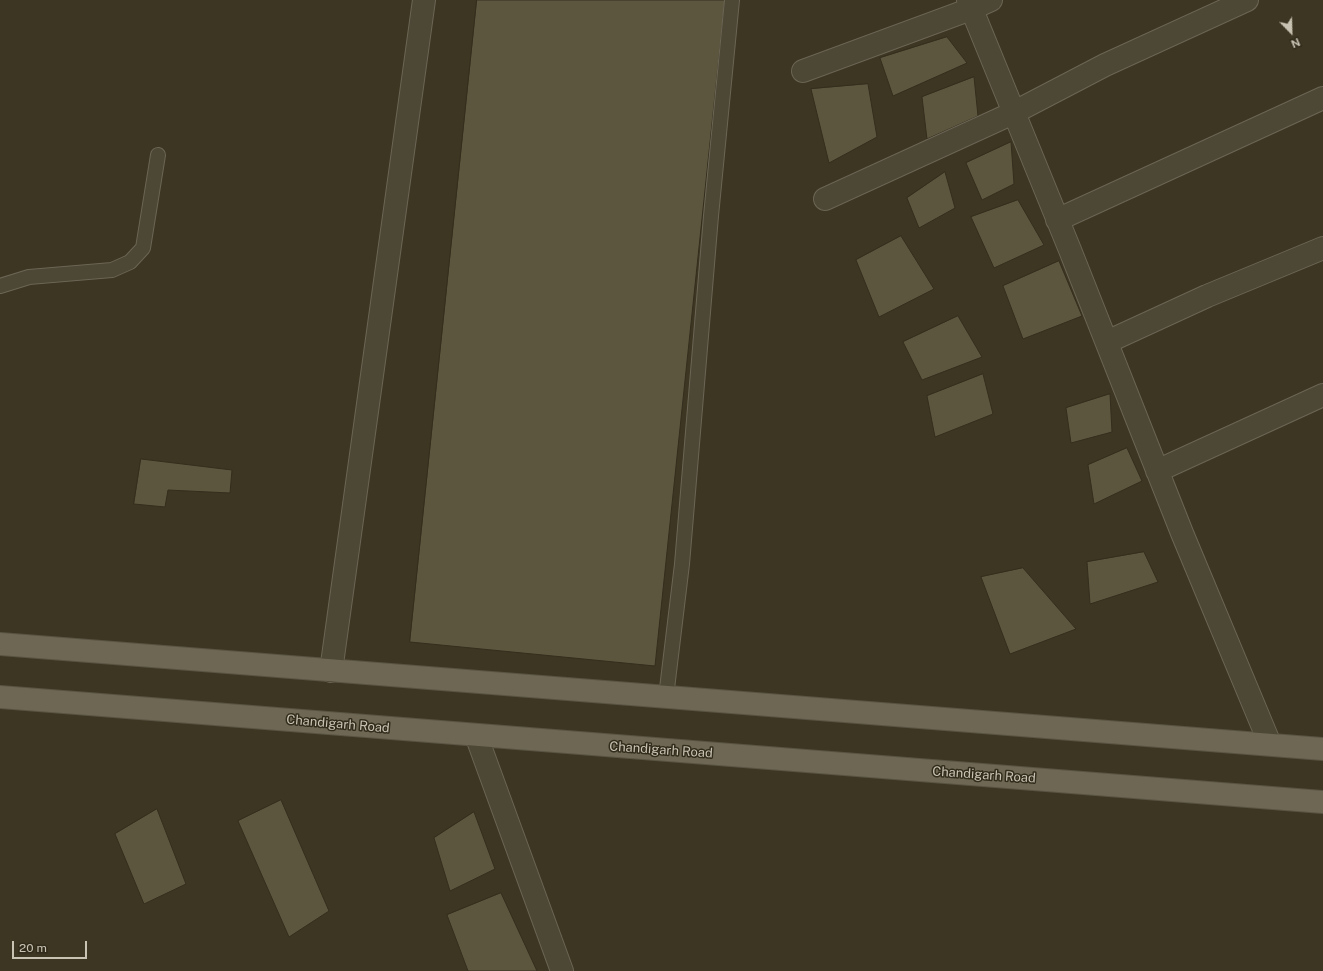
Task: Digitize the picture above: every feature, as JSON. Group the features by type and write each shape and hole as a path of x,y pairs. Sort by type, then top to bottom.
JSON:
{"main road":[{"path":"0,644 1323,749"},
{"name":"Chandigarh Road","path":"0,697 1323,802"}],"street":[{"path":"331,670 424,0"},
{"path":"803,71 969,5 991,0"},
{"path":"825,199 1013,113 1105,66 1247,0"},
{"path":"969,5 1058,220 1182,533 1270,744"},
{"path":"1058,220 1323,98"},
{"path":"1107,342 1208,296 1323,248"},
{"path":"1157,471 1323,395"},
{"path":"476,735 562,971"}],"lane":[{"path":"666,697 682,564 710,232 732,0"},
{"path":"0,286 29,277 112,270 130,262 143,248 158,155"}],"building":[{"path":"477,0 725,0 655,666 410,642"},
{"path":"947,37 967,63 893,96 880,58"},
{"path":"974,77 978,116 927,139 922,97"},
{"path":"868,84 877,137 829,163 811,89"},
{"path":"1011,142 1014,184 982,200 966,163"},
{"path":"945,172 955,208 919,228 907,198"},
{"path":"1018,200 1044,245 994,268 971,217"},
{"path":"901,236 934,289 879,317 856,260"},
{"path":"1059,261 1082,316 1023,339 1003,286"},
{"path":"958,316 982,357 922,380 903,342"},
{"path":"983,374 993,414 935,437 927,396"},
{"path":"1110,394 1112,432 1071,443 1066,408"},
{"path":"1127,448 1142,481 1094,504 1088,465"},
{"path":"141,459 232,470 230,493 168,490 165,507 134,504"},
{"path":"1144,552 1158,582 1090,604 1087,562"},
{"path":"1023,568 1076,629 1010,654 981,577"},
{"path":"281,800 329,911 289,937 238,821"},
{"path":"157,809 186,884 144,904 115,834"},
{"path":"474,812 495,869 450,891 434,838"},
{"path":"501,893 537,971 468,971 447,915"}]}
